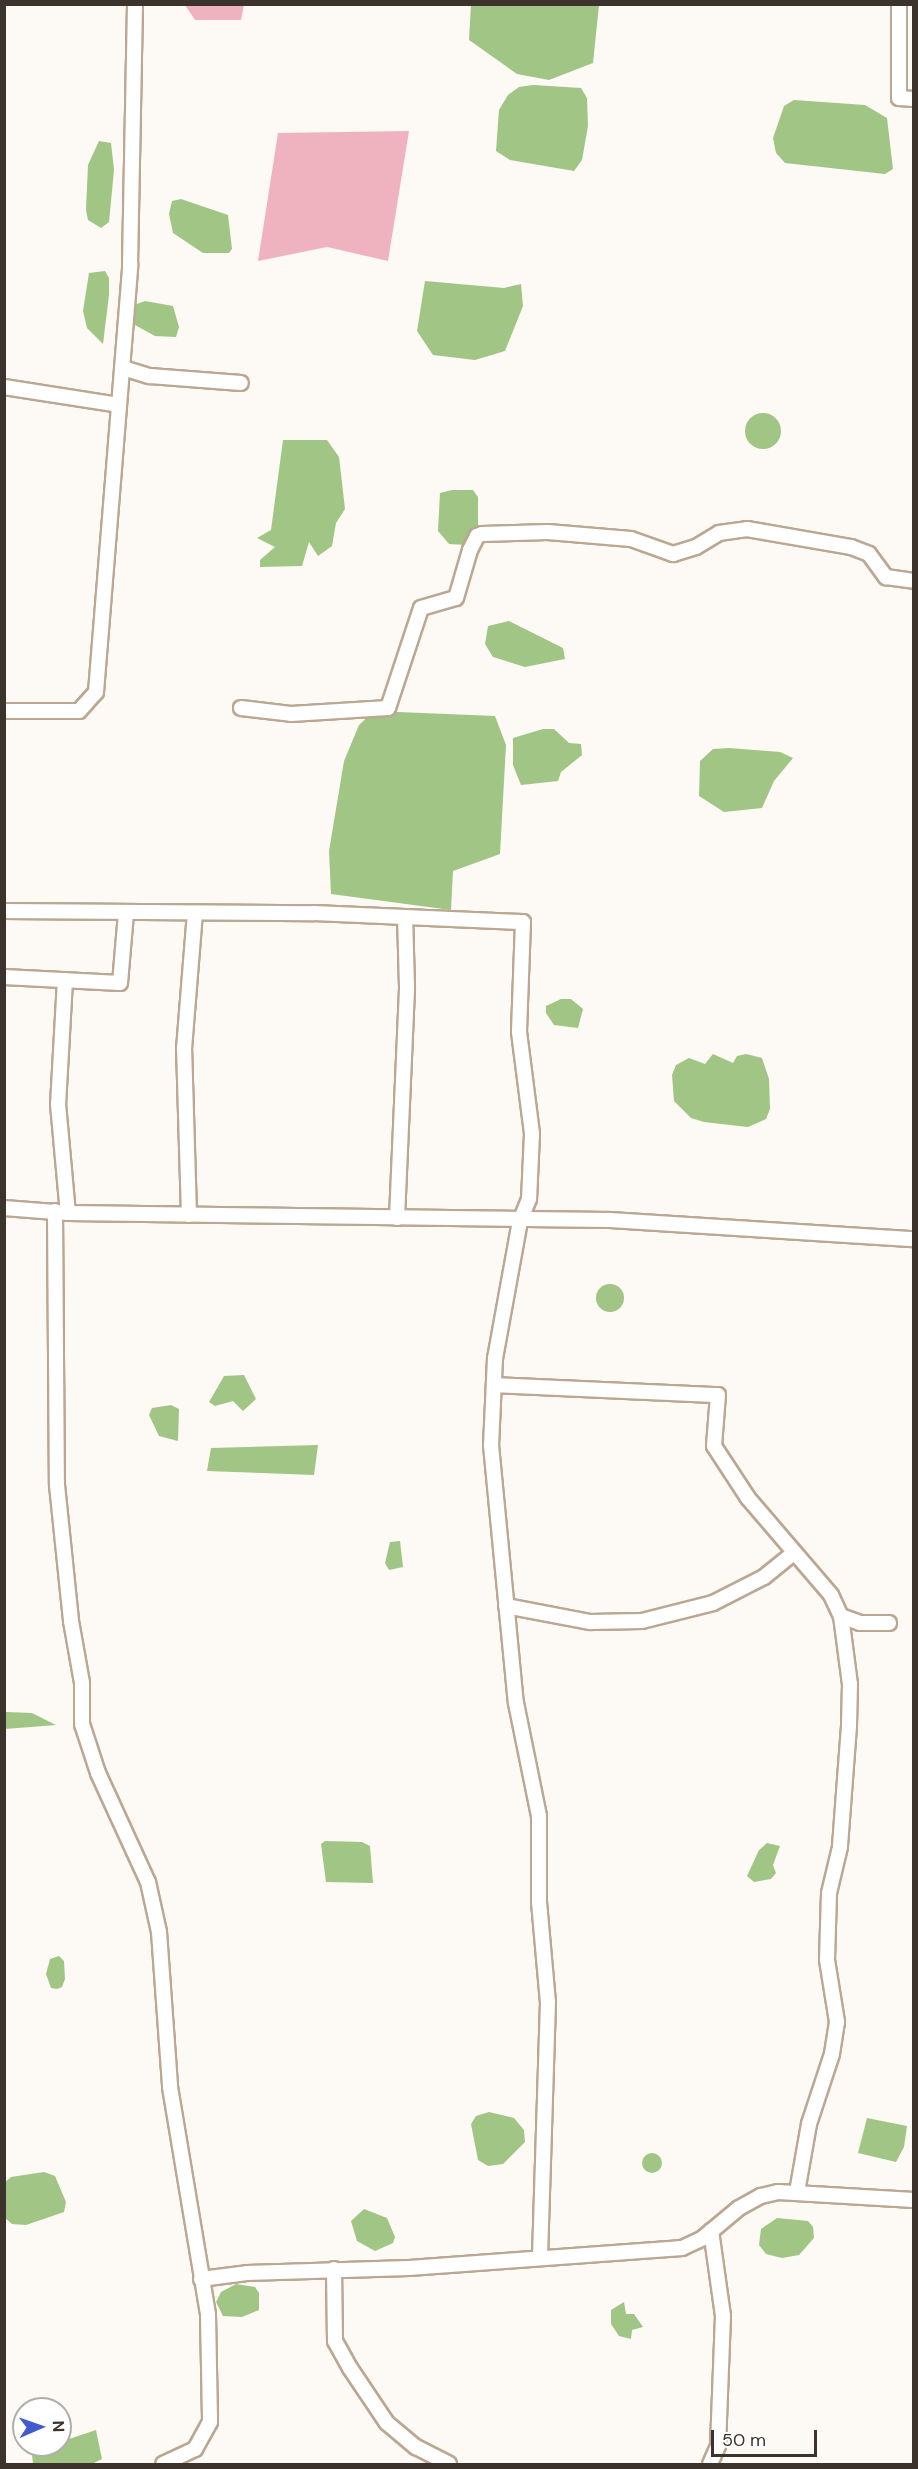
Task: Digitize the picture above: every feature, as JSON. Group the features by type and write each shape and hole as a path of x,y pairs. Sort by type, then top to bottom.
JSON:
{"street":[{"path":"4,711 79,711 96,692 130,265 135,4"},
{"path":"899,4 898,98 914,99"},
{"path":"123,368 150,376 242,383"},
{"path":"4,387 119,405"},
{"path":"241,708 291,714 388,708 421,608 456,598 470,550 477,536 482,534 548,532 631,539 673,554 696,547 719,533 747,529 851,547 869,554 886,577 914,581"},
{"path":"4,911 405,917 523,922 519,1032 532,1134 529,1199 520,1221 494,1385 491,1444 516,1703 539,1816 539,1902 548,2002 540,2257"},
{"path":"189,1215 184,1029 195,913"},
{"path":"4,977 120,983 126,914"},
{"path":"397,1218 407,987 405,917"},
{"path":"65,980 58,1104 62,1212 57,1485 71,1621 82,1683 82,1724 98,1773 148,1882 159,1932 170,2087 201,2279 211,2360 210,2422 195,2449 163,2464"},
{"path":"4,1208 62,1212 189,1215 520,1221 609,1220 914,1239"},
{"path":"494,1385 718,1395 714,1446 748,1498 831,1595 841,1616 850,1684 849,1726 840,1847 829,1893 827,1960 837,2022 831,2054 809,2124 798,2192"},
{"path":"506,1606 590,1622 642,1621 713,1603 764,1576 794,1553"},
{"path":"841,1616 860,1623 889,1623"},
{"path":"201,2279 247,2273 334,2270 682,2247 711,2231 761,2196 798,2192 914,2200"},
{"path":"710,2464 718,2446 723,2316 711,2231"},
{"path":"334,2270 336,2341 350,2368 387,2423 416,2447 449,2464"}],"shaded area":[{"path":"185,5 244,5 241,20 195,20"},
{"path":"471,5 599,5 593,63 549,80 517,74 469,40"},
{"path":"533,85 581,88 587,98 588,126 582,160 574,171 510,160 496,151 499,110 508,95 519,87"},
{"path":"794,100 865,105 887,118 893,169 885,174 785,163 776,153 773,138 784,106"},
{"path":"409,131 388,261 327,247 258,261 278,133"},
{"path":"99,141 111,143 114,170 109,222 101,228 88,220 86,210 88,165"},
{"path":"181,199 228,215 232,249 229,253 203,253 173,233 169,214 172,201"},
{"path":"105,271 109,278 109,295 103,344 87,328 83,311 89,273"},
{"path":"425,281 504,288 521,284 523,306 505,351 475,360 433,355 417,331"},
{"path":"145,301 173,306 179,327 176,337 155,336 133,324 134,305"},
{"path":"763,413 776,418 781,431 776,444 763,449 750,444 745,431 750,418"},
{"path":"283,440 327,440 339,457 345,509 336,523 332,546 318,556 309,542 302,566 260,567 260,560 275,547 257,538 271,530"},
{"path":"452,490 473,490 478,497 478,526 466,545 449,544 438,531 440,493"},
{"path":"509,621 563,648 565,659 525,667 493,657 485,644 488,626"},
{"path":"374,711 495,716 506,745 500,854 453,871 451,910 331,894 329,851 344,761 359,725"},
{"path":"543,729 554,729 569,743 581,744 582,755 561,772 558,781 521,785 513,765 513,738"},
{"path":"713,749 780,752 793,758 774,781 762,808 724,812 699,796 700,761"},
{"path":"561,999 571,999 583,1009 578,1028 554,1025 546,1013 546,1006"},
{"path":"713,1054 733,1063 737,1056 746,1054 762,1058 769,1079 770,1109 766,1119 748,1127 704,1122 691,1118 674,1101 672,1075 676,1065 689,1058 705,1064"},
{"path":"610,1284 620,1288 624,1298 620,1308 610,1312 600,1308 596,1298 600,1288"},
{"path":"244,1375 256,1399 243,1411 233,1401 215,1406 209,1402 224,1376"},
{"path":"171,1405 179,1409 178,1441 159,1436 149,1415 152,1408"},
{"path":"318,1445 314,1475 207,1471 211,1448"},
{"path":"400,1541 403,1567 389,1570 385,1563 390,1542"},
{"path":"6,1712 32,1713 56,1725 5,1729"},
{"path":"325,1841 362,1842 370,1846 373,1883 326,1882 321,1844"},
{"path":"767,1843 780,1846 773,1865 776,1873 771,1879 754,1882 747,1876 759,1850"},
{"path":"59,1956 64,1961 65,1979 62,1987 57,1989 51,1988 46,1974 50,1959"},
{"path":"489,2112 514,2118 524,2130 525,2142 503,2164 488,2166 478,2160 471,2124 476,2116"},
{"path":"867,2118 907,2126 904,2147 896,2162 858,2153"},
{"path":"652,2153 659,2156 662,2163 659,2170 652,2173 645,2170 642,2163 645,2156"},
{"path":"44,2172 55,2176 66,2202 64,2212 26,2225 12,2224 5,2218 5,2182 11,2177"},
{"path":"364,2209 387,2218 395,2237 393,2243 375,2251 357,2241 351,2221"},
{"path":"777,2218 808,2221 813,2227 814,2238 799,2255 782,2258 766,2254 759,2245 761,2229"},
{"path":"236,2284 255,2287 259,2293 259,2310 242,2317 223,2316 216,2302 221,2292"},
{"path":"624,2302 626,2314 634,2314 643,2327 632,2330 631,2339 619,2336 611,2324 611,2310"},
{"path":"96,2430 102,2459 92,2464 33,2464 32,2457 72,2457 72,2438"}]}
